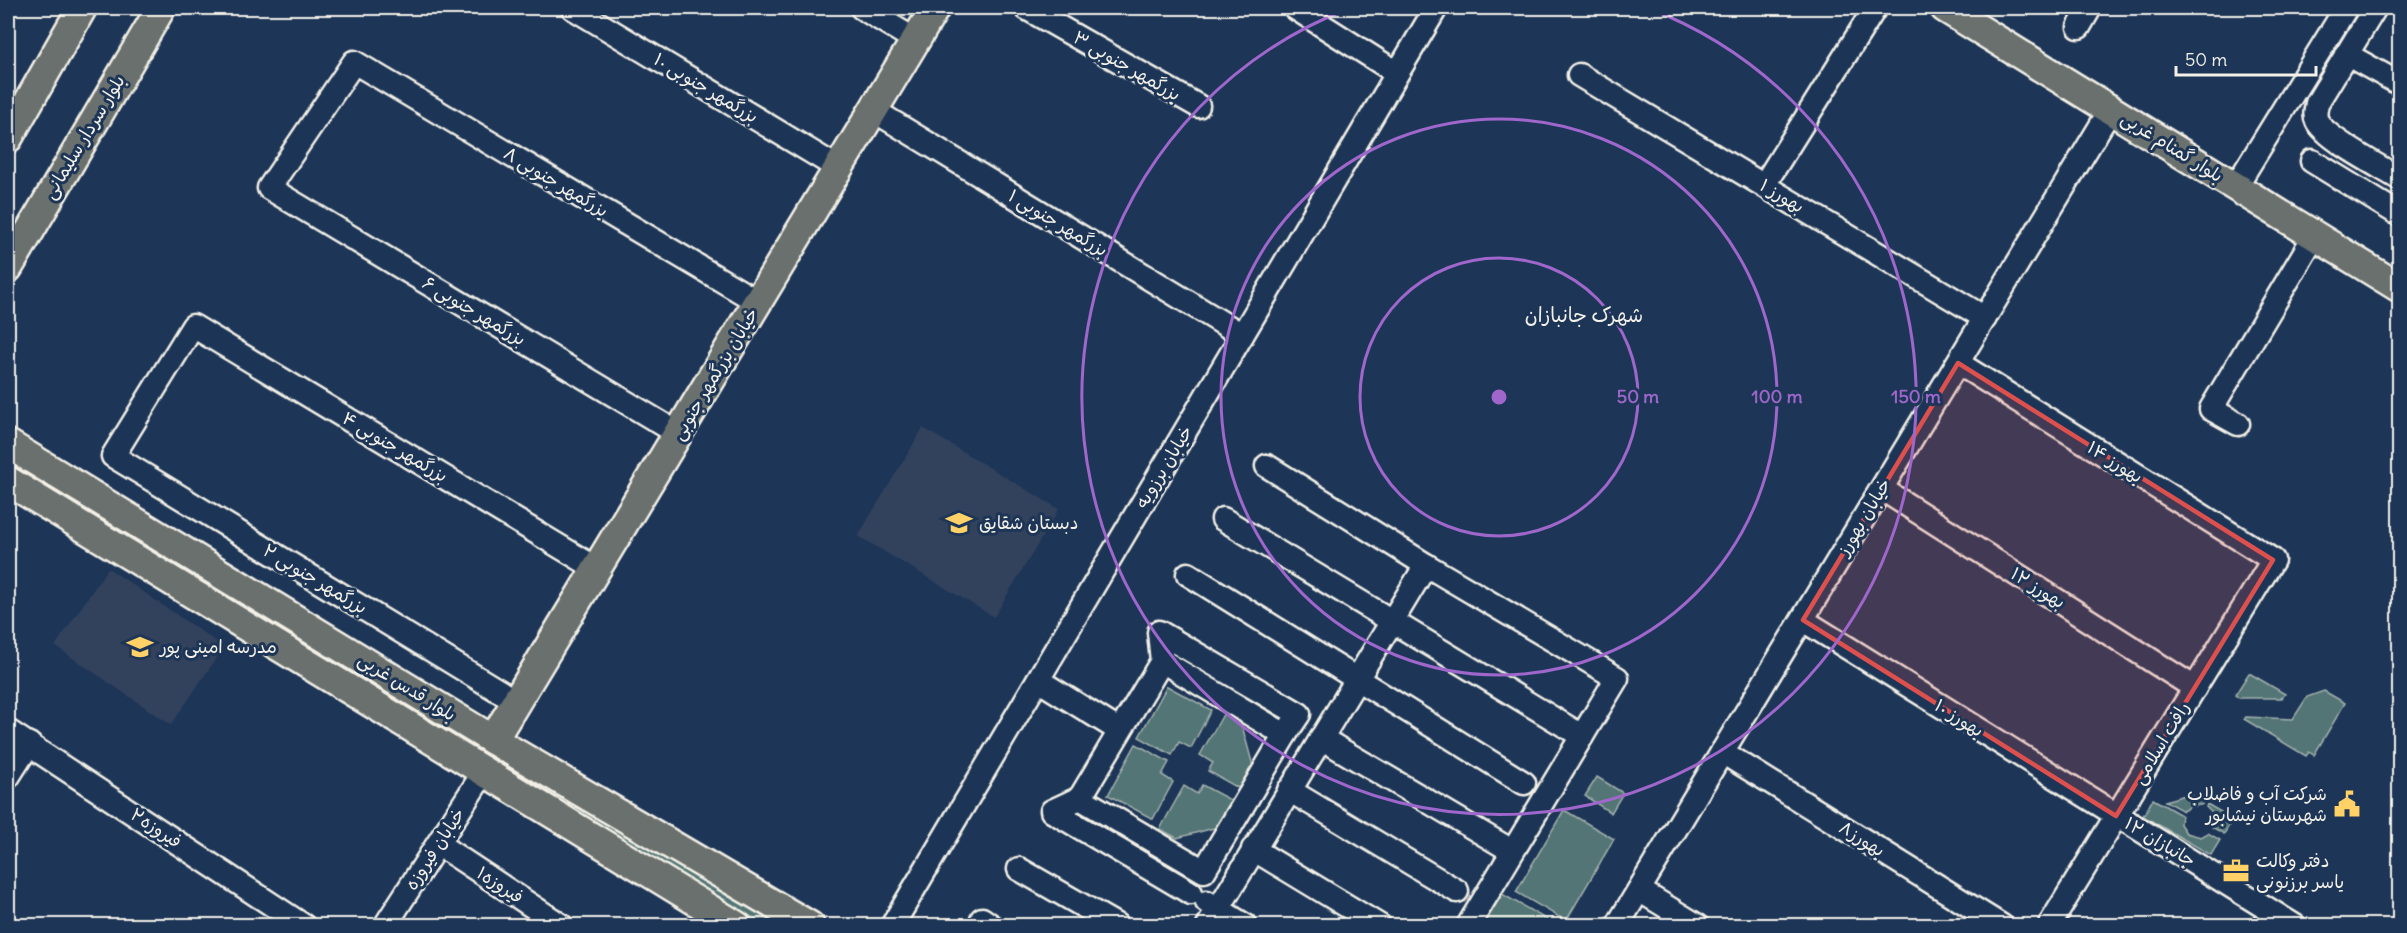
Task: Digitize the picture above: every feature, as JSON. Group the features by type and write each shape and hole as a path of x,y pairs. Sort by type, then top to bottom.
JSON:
{"main road":[{"path":"8,138 82,8"},
{"name":"بلوار سردار سلیمانی","path":"8,268 161,8"},
{"name":"خیابان بزرگمهر جنوبی","path":"493,740 935,8"},
{"name":"بلوار گمنام غربی","path":"1945,8 2400,288"},
{"name":"بلوار قدس غربی","path":"8,444 493,740 810,926"},
{"name":"بلوار قدس غربی","path":"8,481 737,926"},
{"path":"287,651 304,624"}],"street":[{"name":"بزرگمهر جنوبی ۱۰","path":"573,8 838,168"},
{"path":"862,8 915,40"},
{"name":"بزرگمهر جنوبی ۳","path":"1026,8 1198,106"},
{"path":"1294,8 1397,73"},
{"name":"خیابان برزویه","path":"892,926 1436,8"},
{"path":"1764,185 1875,8"},
{"path":"2079,27 2090,8"},
{"path":"2236,186 2346,8"},
{"path":"2375,8 2317,103 2315,112 2318,122 2329,135 2400,179"},
{"path":"2346,54 2400,84"},
{"name":"بزرگمهر جنوبی ۶","path":"354,63 269,188 679,434"},
{"name":"بزرگمهر جنوبی ۸","path":"354,63 758,302"},
{"name":"بهورز ۱","path":"1579,75 1985,318"},
{"name":"خیابان بهورز","path":"1617,926 2112,109"},
{"name":"بزرگمهر جنوبی ۱","path":"873,110 1242,335"},
{"path":"2312,160 2400,215"},
{"path":"2238,424 2211,409 2315,236"},
{"name":"بزرگمهر جنوبی ۲","path":"193,326 113,456 517,702"},
{"name":"بزرگمهر جنوبی ۴","path":"193,326 597,569"},
{"name":"بهورز ۱۴","path":"1958,363 2273,560"},
{"path":"1267,466 1426,565 1617,678 1468,926"},
{"name":"بهورز ۱۲","path":"1882,489 2195,688"},
{"path":"1223,519 1582,736"},
{"name":"رافت اسلامی","path":"2049,926 2273,560"},
{"path":"1213,917 1426,565"},
{"path":"1188,574 1524,783"},
{"name":"بهورز ۱۰","path":"1803,620 2116,816"},
{"path":"1191,893 1299,714 1159,632 1162,662 1080,798 1052,811 1191,893 1213,917 1246,926"},
{"path":"1162,662 1286,735"},
{"path":"1038,680 1120,731"},
{"name":"فیروزه۲","path":"8,731 304,926"},
{"path":"1321,738 1512,851"},
{"path":"8,777 29,744"},
{"name":"بهورز۸","path":"1722,752 2002,926"},
{"name":"خیابان فیروزه","path":"385,926 484,772"},
{"path":"1289,790 1457,891"},
{"path":"1080,798 1204,871"},
{"name":"جانبازان ۱۲","path":"2116,816 2295,926"},
{"name":"فیروزه۱","path":"438,844 562,926"},
{"path":"1254,849 1380,926"},
{"path":"1019,869 1118,926"},
{"path":"1639,890 1698,926"}],"highlighted area":[{"path":"1958,363 2273,560 2116,816 1803,620"}],"shaded area":[{"name":"دبستان شقایق","path":"923,428 1059,509 994,617 858,536"},
{"name":"مدرسه امینی پور","path":"108,568 224,647 171,725 55,646"}],"green space":[{"path":"29,468 276,619 271,629 28,482"},
{"path":"323,646 787,925 765,925 319,656"},
{"path":"2249,673 2285,694 2282,698 2239,698 2235,695"},
{"path":"1167,686 1211,710 1191,748 1179,742 1172,755 1139,737"},
{"path":"2324,691 2345,703 2314,755 2309,752 2306,756 2244,719 2246,717 2293,719 2307,697"},
{"path":"1224,713 1241,722 1253,766 1240,789 1208,771 1213,763 1200,755"},
{"path":"1136,744 1169,762 1162,775 1173,782 1153,819 1108,795"},
{"path":"1597,777 1623,793 1611,813 1585,796"},
{"path":"1202,785 1234,802 1221,826 1177,838 1160,829 1184,786 1197,794"},
{"path":"2188,794 2204,802 2183,811 2165,801"},
{"path":"2153,799 2181,815 2180,824 2186,833 2201,837 2208,833 2220,840 2211,855 2143,816"},
{"path":"2207,804 2233,819 2224,834 2212,827 2212,813 2206,807"},
{"path":"1564,810 1614,839 1566,921 1516,892"},
{"path":"1502,894 1556,925 1483,925"}],"place":[{"name":"دبستان شقایق","path":"959,523"},
{"name":"مدرسه امینی پور","path":"140,647"},
{"name":"شرکت آب و فاضلاب شهرستان نیشابور","path":"2347,804"},
{"name":"دفتر وکالت یاسر برزنونی","path":"2236,871"}],"district":[{"name":"شهرک جانبازان","path":"1584,315"}]}
